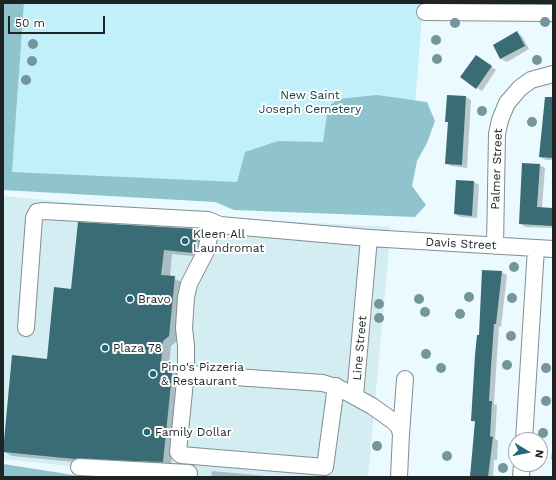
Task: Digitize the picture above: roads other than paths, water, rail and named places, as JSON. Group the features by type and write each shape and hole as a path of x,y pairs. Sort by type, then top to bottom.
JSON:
{"street":[{"path":"425,12 553,13"},
{"name":"Palmer Street","path":"495,246 497,134 500,120 507,103 520,88 531,80 553,74"},
{"name":"Davis Street","path":"26,328 34,218 37,212 43,211 208,220 220,225 369,238 553,249"},
{"path":"220,225 211,228 206,251 188,287 184,328 186,371 178,452 181,455 277,470 310,472 325,467 336,386"},
{"name":"Line Street","path":"369,238 355,396 393,421 401,434"},
{"path":"524,432 536,248"},
{"path":"186,371 190,374 323,383 336,386 355,396"},
{"path":"398,477 405,379"},
{"path":"79,467 86,466 189,475 191,456"}],"place":[{"name":"Kleen All Laundromat","path":"185,241"},
{"name":"Bravo","path":"130,299"},
{"name":"Plaza 78","path":"105,348"},
{"name":"Pino's Pizzeria & Restaurant","path":"153,374"},
{"name":"Family Dollar","path":"147,432"}],"park label":[{"name":"New Saint Joseph Cemetery","path":"310,102"}]}
